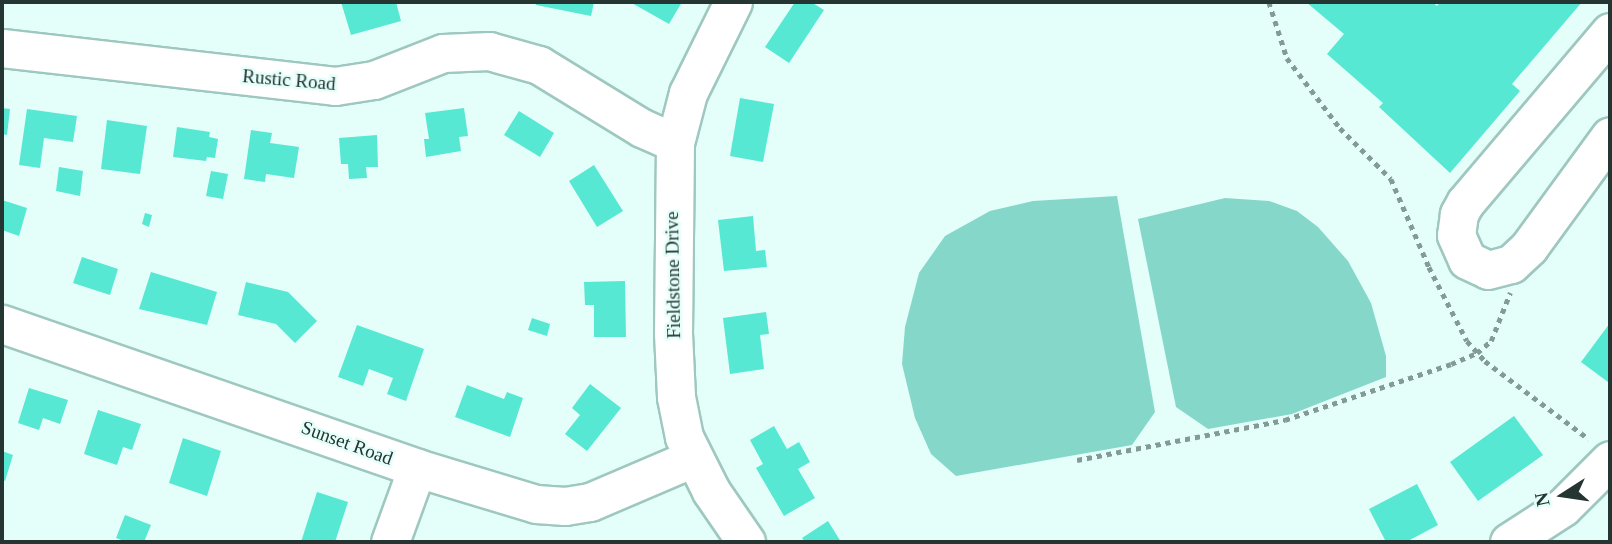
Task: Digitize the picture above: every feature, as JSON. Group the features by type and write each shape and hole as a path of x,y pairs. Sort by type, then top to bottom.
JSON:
{"street":[{"name":"Fieldstone Drive","path":"733,2 688,93 675,144 672,211 675,376 681,428 693,458 746,542"},
{"path":"1610,32 1477,188 1459,214 1458,245 1467,260 1488,270 1511,264 1529,247 1610,136"},
{"name":"Rustic Road","path":"2,48 335,86 374,80 443,53 489,51 539,65 642,128 675,144"},
{"name":"Sunset Road","path":"2,324 417,468 536,504 573,506 607,496 693,458"},
{"path":"1509,542 1563,507 1605,453"},
{"path":"390,542 417,468"}],"path":[{"path":"1269,2 1287,58 1340,128 1391,179 1440,290 1466,341 1477,353 1605,453"},
{"path":"1077,460 1285,420 1477,353 1491,341 1507,304 1511,264"}],"green space":[{"path":"1117,196 1155,412 1132,445 956,476 931,454 915,418 902,364 905,327 919,273 945,236 990,211 1033,201"},
{"path":"1225,198 1269,201 1297,211 1318,227 1348,261 1371,303 1386,356 1386,377 1292,414 1208,429 1176,407 1138,219"}],"building":[{"path":"341,2 396,2 401,21 351,35"},
{"path":"536,2 594,2 591,16 536,5"},
{"path":"630,2 682,2 669,24"},
{"path":"795,2 811,2 824,10 789,63 765,47"},
{"path":"1306,2 1432,2 1437,6 1440,2 1582,2 1512,84 1520,91 1450,173 1379,107 1383,103 1327,54 1344,34"},
{"path":"740,98 774,104 763,162 730,156"},
{"path":"2,108 10,109 7,135 2,134"},
{"path":"464,108 468,136 459,137 461,151 426,157 424,139 429,139 425,113"},
{"path":"27,109 77,116 73,142 44,138 40,168 19,165"},
{"path":"519,111 554,133 540,157 504,135"},
{"path":"107,120 147,126 140,174 101,169"},
{"path":"177,127 210,132 209,137 218,139 215,158 207,157 206,161 173,157"},
{"path":"251,130 272,133 270,143 299,147 294,178 266,174 265,182 244,179"},
{"path":"377,135 378,167 366,167 367,178 349,179 348,164 341,164 339,138"},
{"path":"594,165 623,211 597,227 569,181"},
{"path":"59,167 83,171 80,196 56,191"},
{"path":"211,171 228,174 223,199 206,196"},
{"path":"2,200 27,208 19,236 2,230"},
{"path":"145,213 152,215 149,227 142,224"},
{"path":"753,216 756,251 765,250 767,267 724,271 718,220"},
{"path":"82,257 118,269 110,295 73,283"},
{"path":"151,272 217,292 207,325 139,309"},
{"path":"625,281 626,337 594,337 594,305 585,305 584,282"},
{"path":"246,282 288,292 317,321 295,343 276,324 238,315"},
{"path":"766,312 769,334 760,335 764,369 730,374 723,318"},
{"path":"532,318 550,324 547,336 528,330"},
{"path":"1610,323 1610,379 1608,382 1581,362"},
{"path":"357,325 424,349 406,401 387,394 393,378 369,369 363,386 338,377"},
{"path":"590,384 621,408 587,451 565,434 580,415 572,408"},
{"path":"467,385 504,399 507,392 523,398 510,437 455,417"},
{"path":"29,388 68,400 60,424 43,418 39,430 18,423"},
{"path":"98,410 141,424 132,450 123,447 117,465 84,454"},
{"path":"1514,416 1543,455 1478,501 1450,462"},
{"path":"774,426 787,449 799,442 810,462 798,469 815,498 784,516 756,468 763,464 750,440"},
{"path":"183,438 221,451 207,496 169,483"},
{"path":"2,451 13,455 5,481 2,479"},
{"path":"1417,484 1438,525 1406,542 1386,542 1369,509"},
{"path":"317,492 348,502 335,542 301,542"},
{"path":"125,515 151,525 144,542 127,542 116,538"},
{"path":"828,521 841,542 805,542 802,538"}]}
